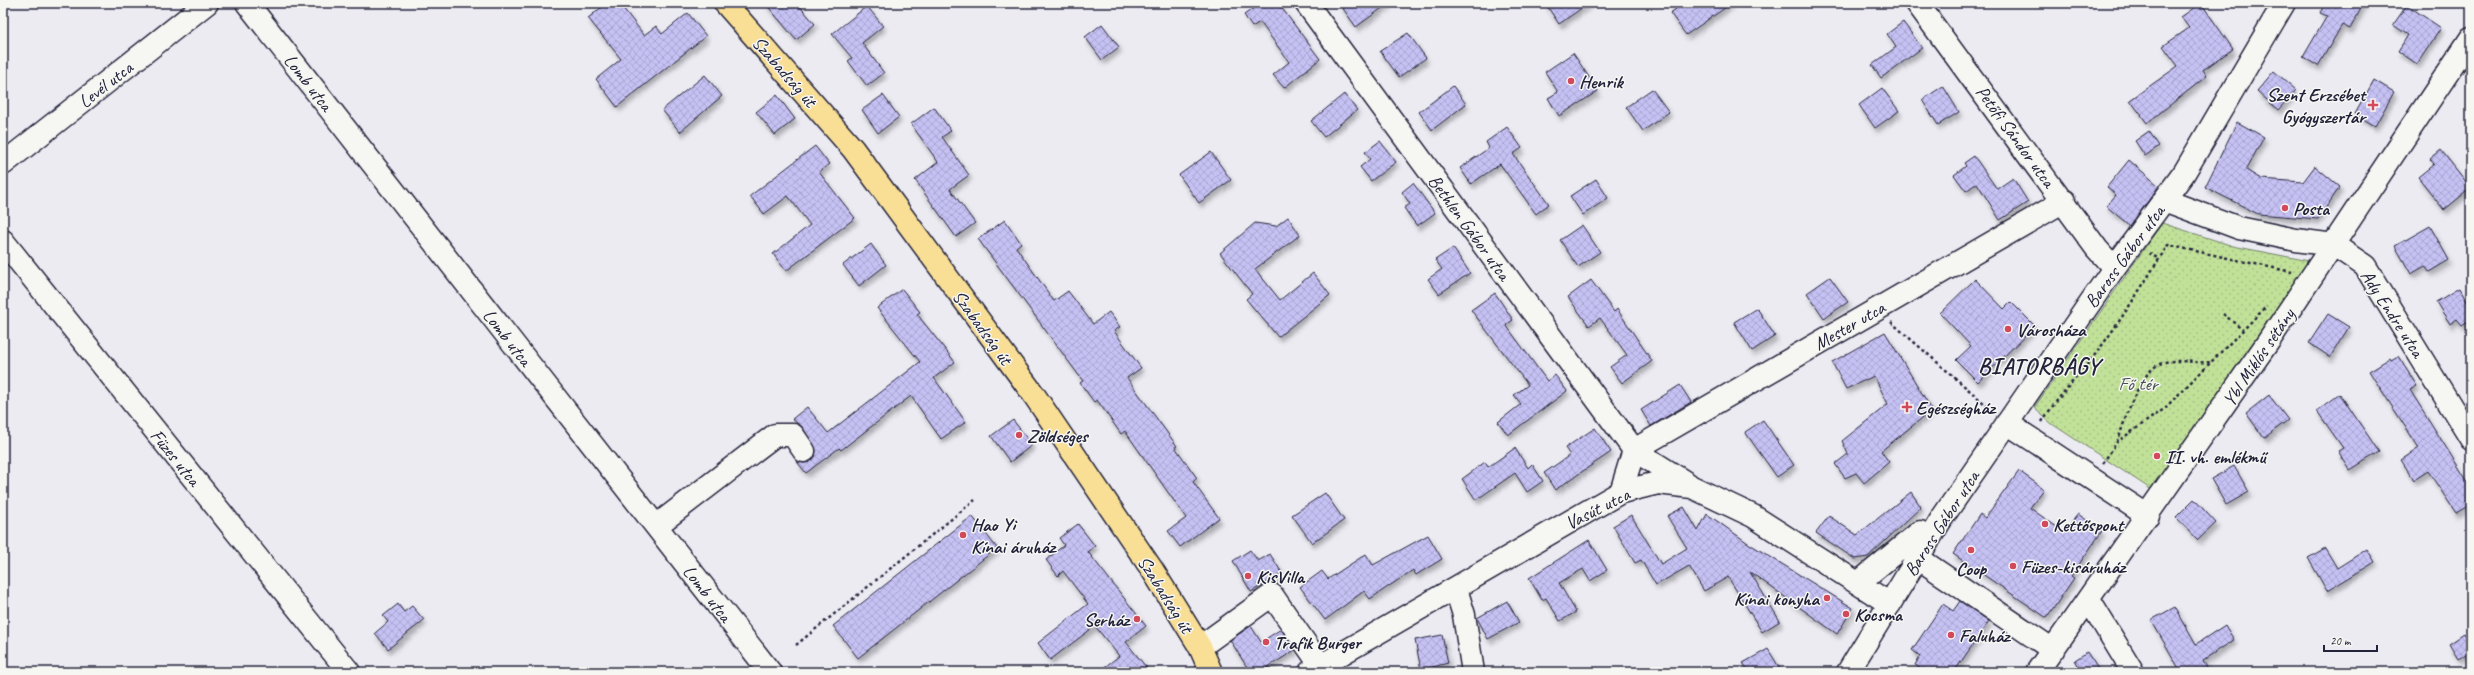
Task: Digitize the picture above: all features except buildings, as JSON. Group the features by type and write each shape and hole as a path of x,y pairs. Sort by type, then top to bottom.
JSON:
{"main road":[{"name":"Szabadság út","path":"725,3 862,162 1034,395 1153,571 1200,647 1211,672"}],"street":[{"name":"Levél utca","path":"3,164 207,3"},
{"name":"Lomb utca","path":"247,3 770,672"},
{"name":"Bethlen Gábor utca","path":"1306,3 1634,450 1692,487"},
{"name":"Petőfi Sándor utca","path":"1917,3 2064,201 2097,249 2114,268"},
{"name":"Baross Gábor utca","path":"1848,672 1923,549 2114,268 2184,173 2229,100 2284,3"},
{"name":"Ybl Miklós sétány","path":"2037,672 2148,516 2334,245 2471,38"},
{"name":"Ady Endre utca","path":"2164,200 2239,228 2296,240 2334,245 2365,266 2471,439"},
{"name":"Mester utca","path":"1634,450 2064,201"},
{"name":"Füzes utca","path":"3,241 350,672"},
{"path":"2008,423 2148,516"},
{"path":"656,526 774,435 793,435 804,450"},
{"path":"1621,492 1634,450"},
{"name":"Vasút utca","path":"1315,669 1456,589 1621,492 1658,483 1692,487 1753,516 1890,604"},
{"path":"1858,583 1920,532 1923,549 2053,650"},
{"path":"1456,589 1464,615 1473,672"},
{"path":"1200,647 1272,595 1315,669"},
{"path":"2089,600 2133,672"}],"path":[{"path":"2031,438 2051,408 2060,399 2098,351 2168,245 2298,273"},
{"path":"2117,442 2164,409 2271,302"},
{"path":"1876,309 2008,423"},
{"path":"2223,314 2244,330"},
{"path":"2092,480 2117,442 2142,381 2152,370 2162,363 2211,362"},
{"path":"796,645 976,500"}],"green space":[{"name":"Fő tér","path":"2162,223 2233,246 2309,261 2152,490 2052,424 2034,408"}],"place":[{"name":"Henrik","path":"1571,81"},
{"name":"Szent Erzsébet Gyógyszertár","path":"2373,105"},
{"name":"Posta","path":"2285,208"},
{"name":"Városháza","path":"2008,329"},
{"name":"Egészségház","path":"1907,407"},
{"name":"Zöldséges","path":"1019,435"},
{"name":"II. vh. emlékmű","path":"2157,456"},
{"name":"Kettőspont","path":"2045,524"},
{"name":"Hao Yi Kínai áruház","path":"963,535"},
{"name":"Coop","path":"1971,550"},
{"name":"Füzes-kisáruház","path":"2013,566"},
{"name":"KisVilla","path":"1248,576"},
{"name":"Kínai konyha","path":"1827,598"},
{"name":"Kocsma","path":"1846,614"},
{"name":"Serház","path":"1137,619"},
{"name":"Faluház","path":"1951,635"},
{"name":"Trafik Burger","path":"1266,642"}],"district":[{"name":"BIATORBÁGY","path":"2039,366"}]}
